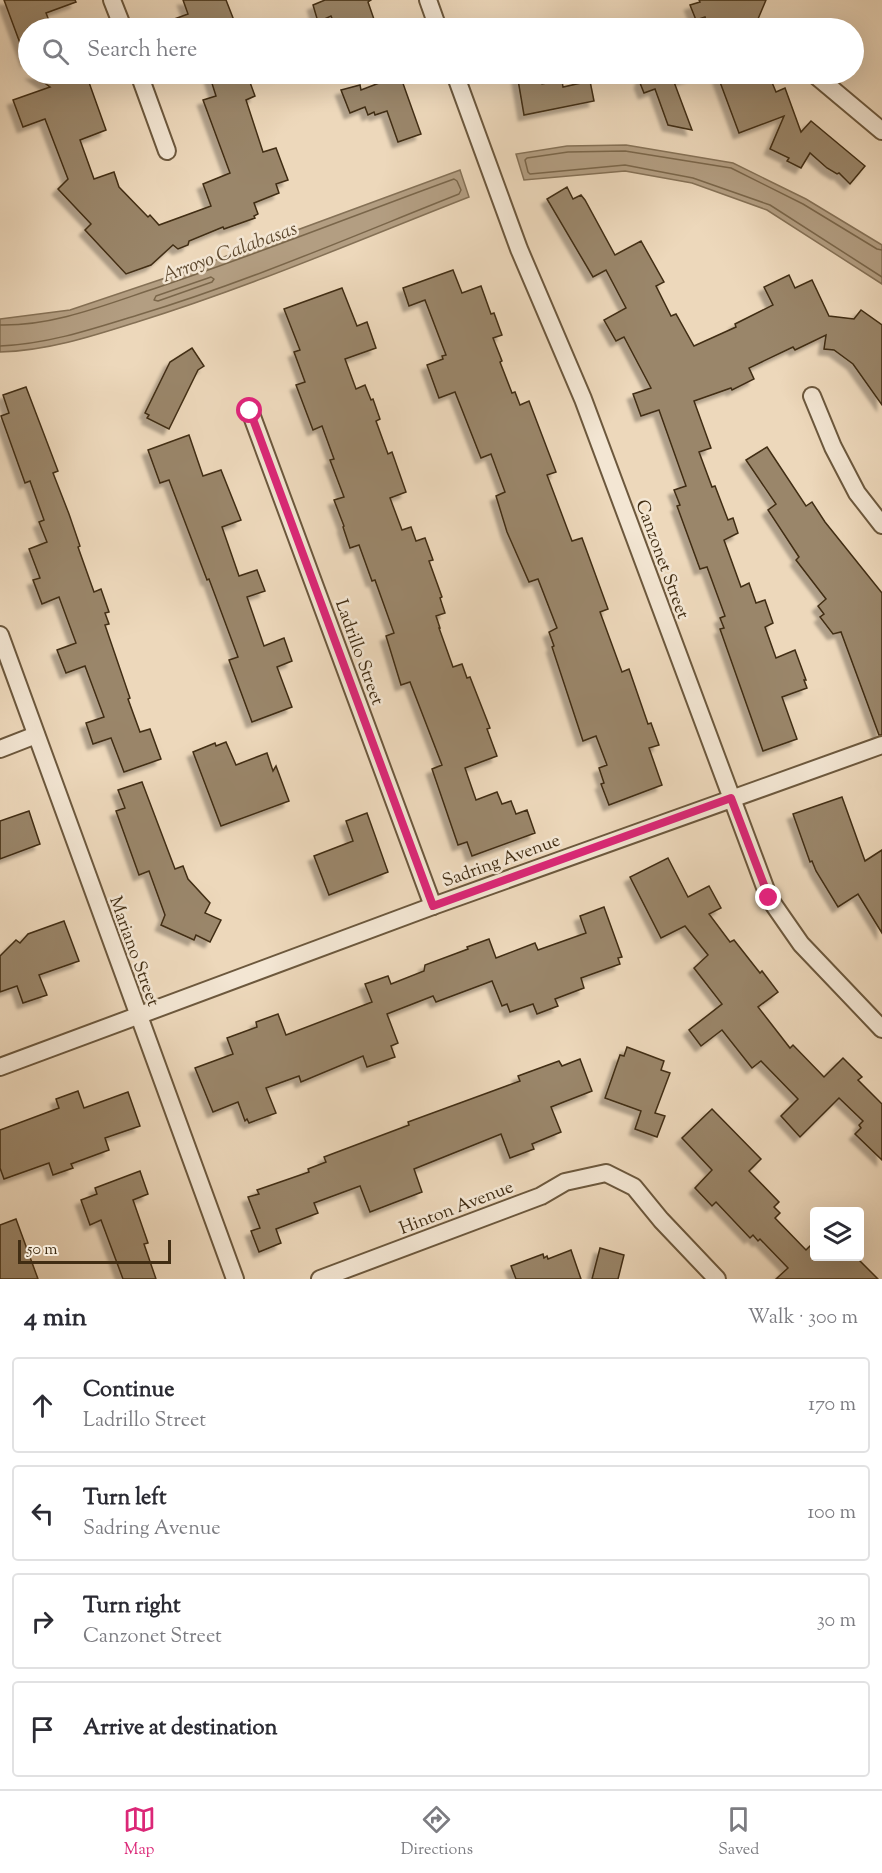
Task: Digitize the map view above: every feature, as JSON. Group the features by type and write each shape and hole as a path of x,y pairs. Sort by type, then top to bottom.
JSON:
{"street":[{"path":"112,0 119,18"},
{"path":"428,0 434,18"},
{"path":"143,84 167,151"},
{"name":"Canzonet Street","path":"459,84 519,249 583,399 769,898 801,944 882,1029"},
{"path":"826,84 882,131"},
{"path":"812,396 833,447 857,493 882,525"},
{"name":"Ladrillo Street","path":"250,411 433,906"},
{"name":"Mariano Street","path":"0,635 235,1279"},
{"path":"0,749 36,735"},
{"name":"Sadring Avenue","path":"0,1067 433,906 882,745"},
{"name":"Hinton Avenue","path":"320,1279 541,1196 565,1182 606,1173 634,1186 661,1220 717,1279"}],"water":[{"path":"626,145 733,163 806,199 882,245 882,284 767,210 692,183 625,171 524,180 516,154 567,146"},
{"path":"460,170 469,197 263,278 179,308 70,342 35,349 0,352 0,319 70,310 183,272"}],"building":[{"path":"4,0 75,0 76,2 46,13 48,18 18,18 18,38"},
{"path":"183,0 226,0 233,18 177,18 188,14"},
{"path":"325,0 371,0 368,2 374,18 332,18 331,16 317,18 313,5"},
{"path":"699,0 766,0 758,18 695,18 690,5 700,2"},
{"path":"46,84 90,84 106,130 80,140 94,179 114,172 119,187 159,225 211,206 203,184 230,173 203,100 216,96 212,84 251,84 255,96 246,100 263,152 276,148 288,180 276,184 279,193 254,203 258,214 254,216 255,218 224,229 223,227 189,241 188,245 178,249 173,245 151,265 126,274 85,230 91,224 58,189 68,179 45,119 23,127 13,100 50,87"},
{"path":"377,84 403,84 421,134 398,142 387,111 368,115 365,107 350,113 341,90 360,85 361,90"},
{"path":"519,84 563,84 563,87 591,84 594,101 524,115"},
{"path":"640,84 675,84 692,130 668,125 655,89 644,93"},
{"path":"721,84 773,84 776,92 785,88 801,132 811,121 865,166 850,184 839,173 827,168 810,153 801,168 787,161 789,158 770,149 784,116 739,133"},
{"path":"567,187 573,199 581,195 585,200 615,255 641,241 664,282 656,286 671,316 676,314 694,346 736,327 735,324 773,305 764,287 789,275 795,288 812,280 829,316 854,319 861,310 882,325 882,405 853,364 834,350 824,349 826,335 795,350 793,347 749,368 754,379 732,390 731,388 694,401 711,448 699,452 712,487 715,486 728,520 733,518 738,533 724,540 741,587 749,583 756,603 765,600 773,623 765,627 776,658 795,650 806,680 804,680 807,688 782,697 797,739 763,751 720,629 724,628 720,618 725,616 707,567 700,569 677,506 680,505 674,490 686,486 659,410 641,416 633,394 651,388 624,337 616,341 604,320 626,308 606,270 593,277 547,199"},
{"path":"453,270 462,293 481,286 491,314 494,313 502,335 493,338 502,361 500,362 512,393 515,392 520,405 529,401 556,472 547,475 567,528 572,541 582,538 608,609 600,612 622,672 629,669 648,724 651,723 659,745 649,748 662,785 609,805 601,784 604,783 599,768 607,765 596,736 583,741 552,647 554,646 549,632 557,628 538,579 529,582 507,532 496,496 505,492 491,454 481,458 455,392 439,398 427,365 443,359 442,356 446,355 425,300 409,306 403,288"},
{"path":"342,288 357,326 367,322 376,348 345,359 356,389 365,385 371,400 373,399 380,419 376,421 388,454 392,452 406,492 390,498 402,530 411,527 416,541 425,538 433,560 429,561 442,597 440,598 445,613 436,616 439,628 453,667 462,664 467,678 470,677 490,728 487,729 497,756 465,768 476,800 497,792 502,804 511,801 516,814 527,810 535,833 472,856 467,842 458,845 432,769 442,765 410,682 401,685 386,636 394,633 375,580 372,581 359,545 350,548 334,500 344,497 330,460 334,459 322,426 313,430 296,385 305,382 294,352 300,350 284,309"},
{"path":"192,348 204,366 198,370 169,429 147,418 149,415 145,413 170,362"},
{"path":"26,387 58,471 53,473 94,592 101,589 109,612 105,613 109,624 105,625 130,698 128,699 140,732 150,729 161,759 124,772 111,738 93,744 86,723 104,717 85,666 66,673 57,650 76,643 59,597 42,604 33,580 40,578 29,549 47,542 39,522 44,520 30,481 25,483 1,416 9,413 3,395"},
{"path":"189,435 203,476 221,470 241,520 222,527 239,576 257,570 265,591 247,597 264,646 284,638 292,661 277,667 292,707 252,722 229,660 238,657 209,579 207,580 169,480 160,483 148,450"},
{"path":"767,447 806,506 812,502 825,522 882,593 882,735 879,735 841,632 833,634 820,617 824,614 818,606 826,599 796,560 799,557 768,510 776,504 746,460"},
{"path":"226,742 236,765 267,753 273,771 276,766 289,801 221,826 193,752 215,743 216,746"},
{"path":"142,782 175,869 183,866 188,879 210,903 205,913 221,920 210,942 196,935 194,940 161,925 165,915 149,871 139,875 116,811 125,808 118,790"},
{"path":"842,797 865,861 882,850 882,933 858,894 838,907 812,861 810,862 793,814"},
{"path":"29,811 40,844 0,859 0,821"},
{"path":"367,813 388,872 329,895 314,856 353,841 346,821"},
{"path":"668,858 688,897 709,886 721,908 709,914 730,942 734,940 778,992 758,1007 790,1048 793,1045 824,1077 843,1058 862,1077 858,1080 882,1104 882,1160 855,1134 861,1128 859,1125 863,1121 839,1098 800,1137 781,1116 798,1099 761,1061 752,1068 722,1030 701,1046 689,1030 722,1004 694,968 708,955 685,926 661,938 630,877"},
{"path":"604,907 622,957 618,958 620,964 581,978 584,988 555,999 558,1006 537,1014 533,1004 510,1012 507,1004 502,1006 492,981 436,1002 433,996 387,1014 398,1043 391,1046 395,1057 367,1067 363,1056 301,1082 299,1076 266,1088 276,1113 249,1123 247,1119 245,1121 238,1102 213,1112 195,1068 233,1054 227,1038 257,1027 256,1022 278,1014 286,1035 372,1002 365,984 388,976 391,984 424,971 425,965 489,939 496,958 535,943 538,950 586,933 580,916"},
{"path":"64,921 79,961 39,975 47,995 23,1003 17,986 0,992 0,956 16,940 20,943 28,934"},
{"path":"627,1047 664,1061 661,1070 670,1073 655,1113 665,1116 657,1137 635,1129 641,1111 605,1098 620,1055 624,1056"},
{"path":"580,1059 592,1091 551,1107 561,1132 532,1144 534,1149 510,1158 501,1134 414,1169 422,1192 370,1212 360,1186 314,1203 318,1213 276,1229 281,1243 259,1252 251,1231 260,1228 248,1197 259,1194 257,1190 309,1172 308,1169 326,1162 324,1157 409,1125 408,1122 520,1081 518,1076 559,1061 562,1066"},
{"path":"78,1091 84,1108 128,1092 140,1126 105,1138 109,1150 71,1164 73,1168 53,1175 49,1163 4,1179 0,1168 0,1130 59,1108 56,1099"},
{"path":"712,1109 761,1159 749,1171 779,1202 774,1207 780,1213 775,1218 806,1250 810,1246 810,1261 860,1261 878,1279 776,1279 788,1268 760,1239 758,1241 753,1235 750,1238 716,1202 712,1206 695,1188 712,1170 682,1138"},
{"path":"140,1171 148,1194 133,1200 148,1243 144,1244 156,1279 123,1279 101,1220 90,1225 81,1200 97,1194 95,1188"},
{"path":"16,1219 38,1279 0,1279 0,1225"},
{"path":"600,1248 624,1255 618,1279 592,1279"},
{"path":"571,1250 581,1279 516,1279 511,1266 543,1254 544,1258 547,1256 548,1259"}],"route":[{"path":"250,411 433,906 731,798 769,898"}],"water label":[{"name":"Arroyo Calabasas","path":"229,251"}]}
